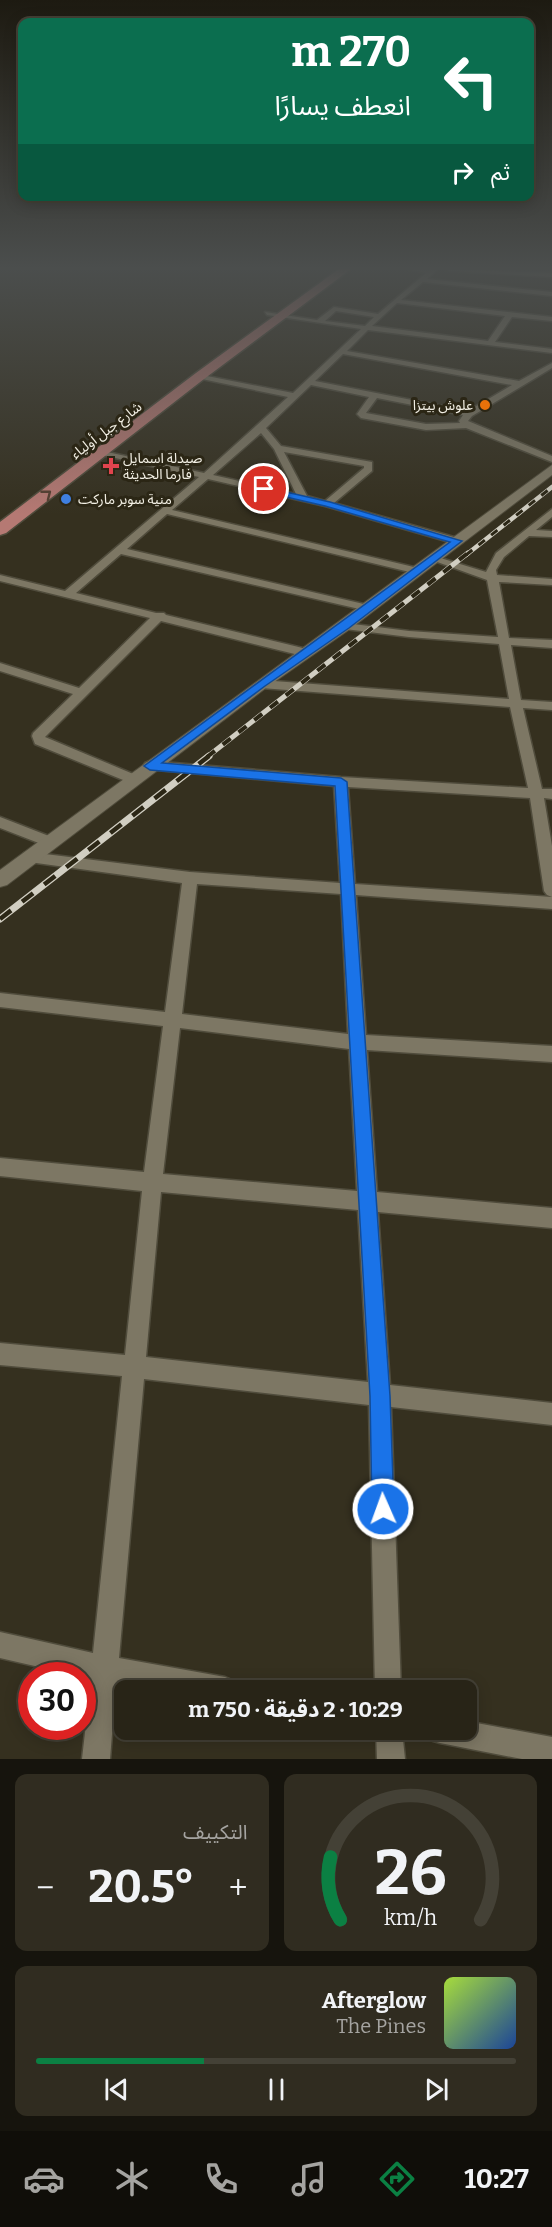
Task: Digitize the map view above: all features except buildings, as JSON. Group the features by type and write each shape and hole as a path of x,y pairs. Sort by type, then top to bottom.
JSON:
{"main road":[{"name":"شارع جبل أولياء","path":"85,447 215,351"},
{"name":"شارع جبل أولياء","path":"0,530 233,351"}],"street":[{"path":"68,594 166,511 342,352 520,384"},
{"path":"466,425 463,421 469,414 552,365"},
{"path":"200,375 294,396"},
{"path":"309,382 469,414"},
{"path":"375,395 362,411 361,414 364,416 426,427 466,425 552,459"},
{"path":"261,427 278,448 303,499"},
{"path":"278,448 369,464 369,469 327,504"},
{"path":"101,452 327,504 457,541"},
{"path":"0,880 261,684 345,626 552,469"},
{"path":"166,511 418,571"},
{"path":"552,512 494,562 491,570 516,704 536,793 552,891"},
{"path":"525,533 552,534"},
{"path":"119,550 368,608"},
{"path":"434,559 493,578 552,582"},
{"path":"0,578 160,615 307,653"},
{"path":"133,779 38,738 160,615"},
{"path":"345,626 409,634 552,644"},
{"path":"0,667 81,693"},
{"path":"261,684 552,706"},
{"path":"150,766 341,782 552,794"},
{"path":"341,782 380,1396 388,1680"},
{"path":"0,822 49,842"},
{"path":"29,857 190,878 552,903"},
{"path":"96,1759 152,1184 190,878"},
{"path":"0,1000 356,1042 552,1054"},
{"path":"0,1167 152,1184 366,1200 552,1218"},
{"path":"0,1354 134,1365 380,1396 552,1414"},
{"path":"0,1645 106,1670 166,1680"},
{"path":"477,1737 552,1751"},
{"path":"389,1740 390,1759"}],"railway":[{"path":"466,555 552,487"},
{"path":"207,757 468,553"},
{"path":"0,919 209,756"}],"place":[{"name":"علوش بيتزا","path":"485,405"},
{"name":"صيدلة اسمايل فارما الحديثة","path":"111,466"},
{"name":"منية سوبر ماركت","path":"66,499"}],"route":[{"path":"264,489 327,504 457,541 345,626 261,684 150,766 341,782 380,1396 383,1509"}]}
